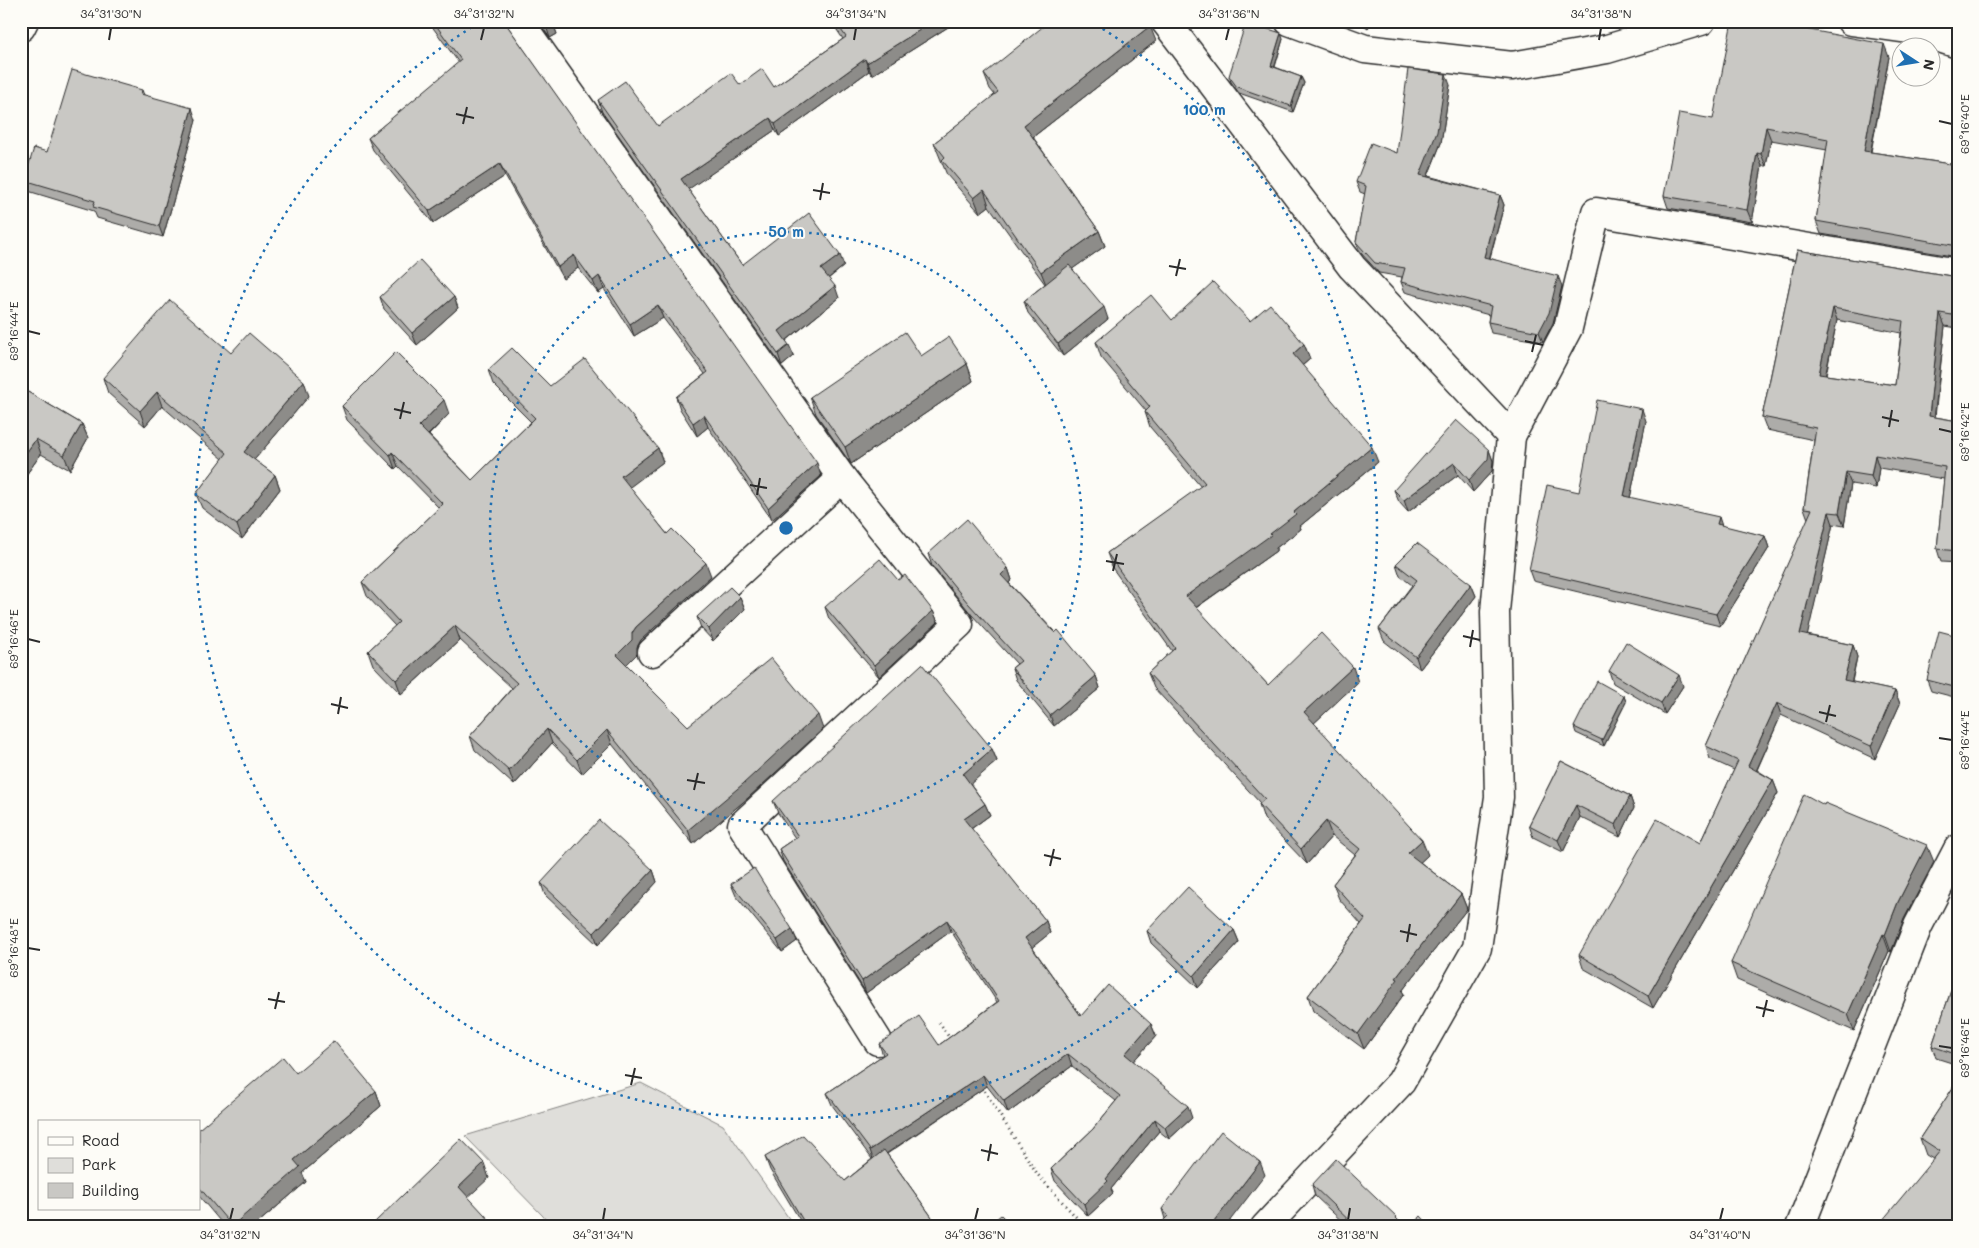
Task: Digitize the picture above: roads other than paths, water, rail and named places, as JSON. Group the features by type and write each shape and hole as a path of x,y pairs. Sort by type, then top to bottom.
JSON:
{"street":[{"path":"21,27 24,21"},
{"path":"518,21 842,478 959,624 742,825 878,1041"},
{"path":"1165,21 1352,267 1511,436"},
{"path":"1289,21 1365,48 1512,66 1607,49 1700,21"},
{"path":"1851,21 1915,30 1958,44"},
{"path":"1265,1227 1401,1082 1477,948 1499,797 1495,612 1511,436 1568,328 1596,212 1958,273"},
{"path":"652,652 842,478"},
{"path":"1800,1227 1918,926 1958,849"}]}
